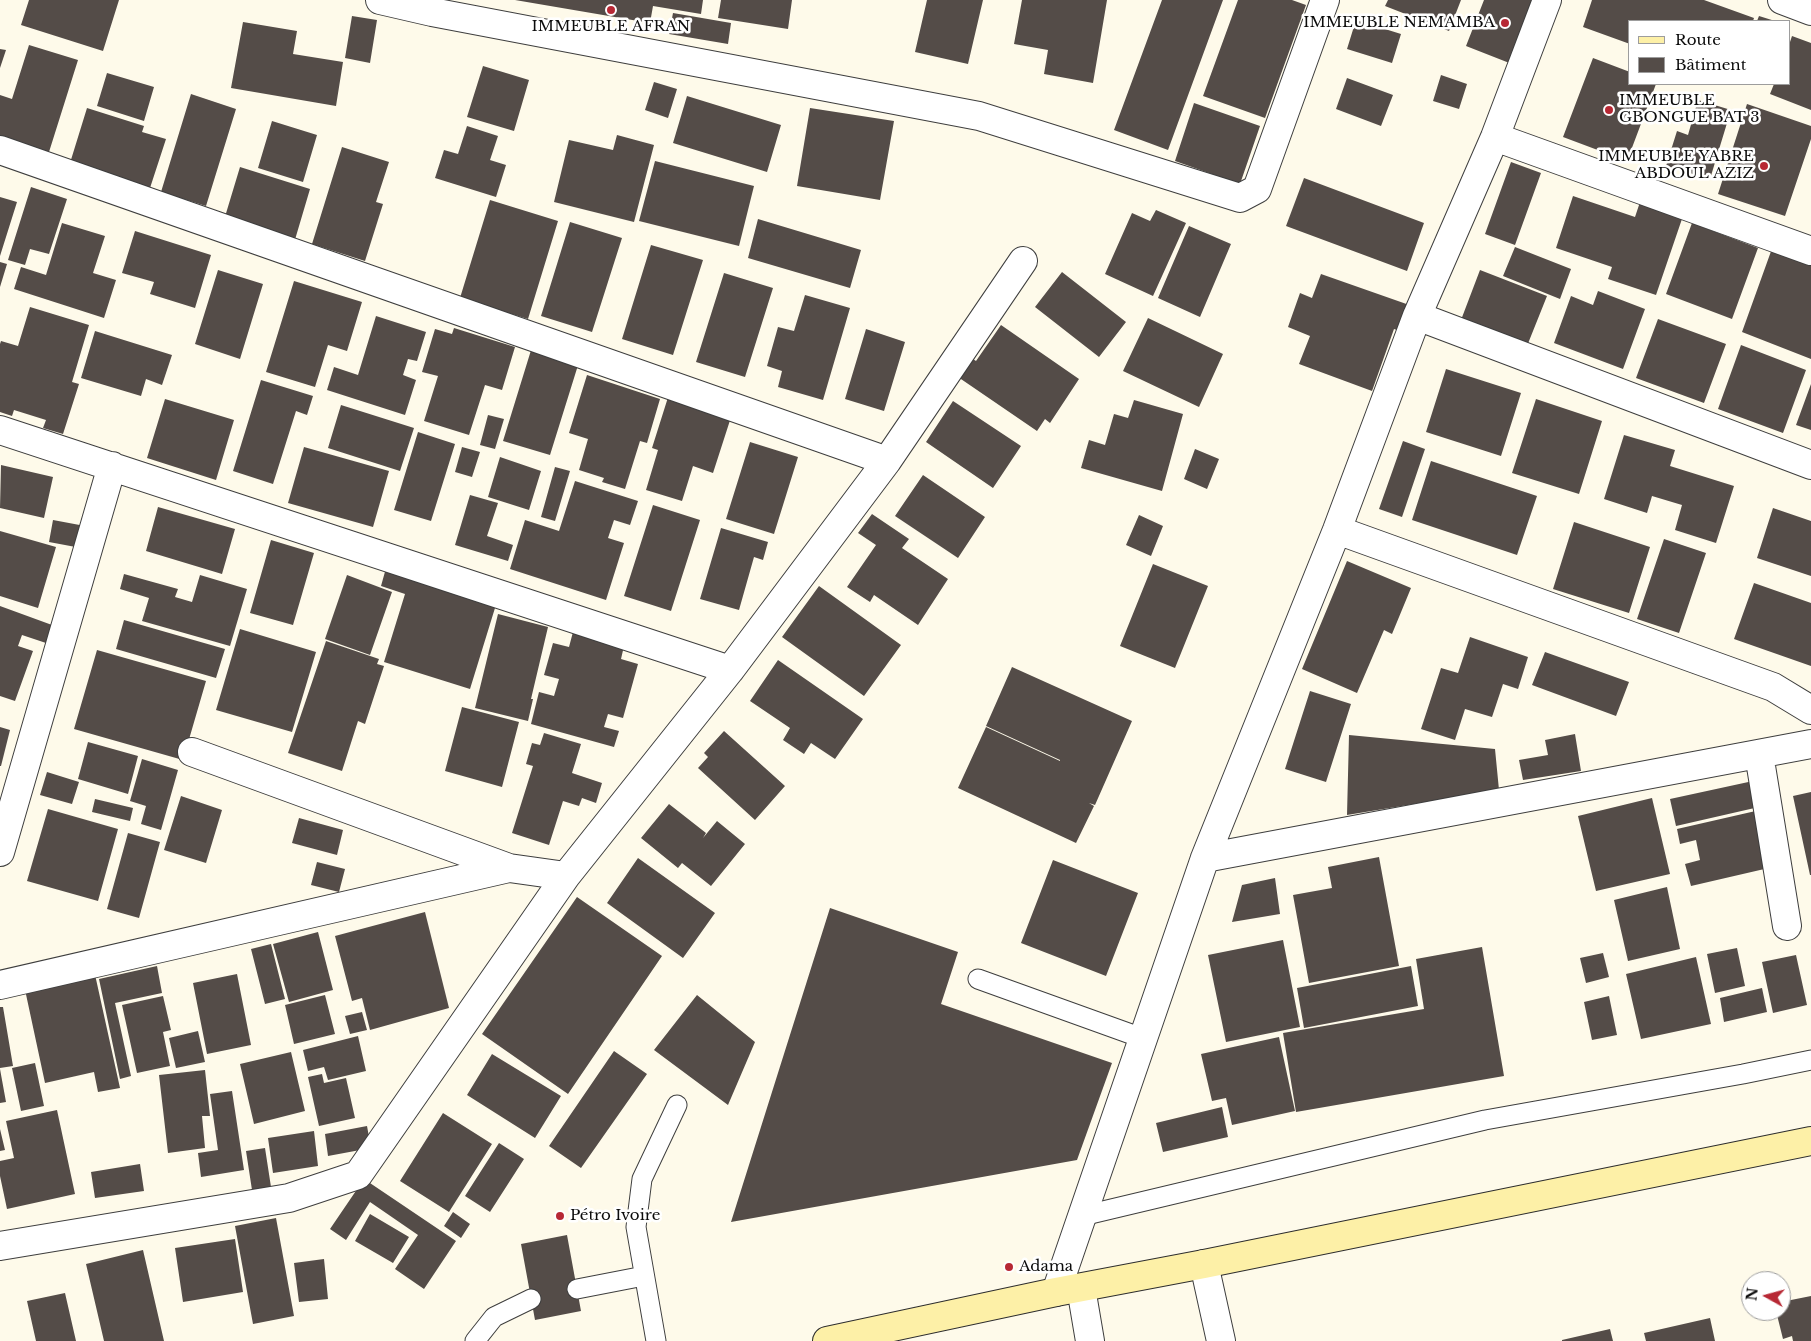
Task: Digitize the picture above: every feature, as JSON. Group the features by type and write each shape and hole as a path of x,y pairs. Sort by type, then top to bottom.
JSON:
{"main road":[{"path":"827,1341 1068,1290 1811,1142"}],"street":[{"path":"380,0 432,6 979,116 1240,198 1257,189 1325,0"},
{"path":"1090,1341 1068,1290 1082,1216 1142,1038 1205,858 1337,530 1417,316 1494,137 1547,0"},
{"path":"1782,0 1811,11"},
{"path":"1494,137 1811,251"},
{"path":"0,150 887,461"},
{"path":"0,1246 289,1198 358,1176 566,876 730,670 887,461 1023,261"},
{"path":"1417,316 1811,466"},
{"path":"0,430 730,670"},
{"path":"0,852 112,466"},
{"path":"1337,530 1774,687 1811,710"},
{"path":"1205,858 1811,744"},
{"path":"192,752 509,868 566,876"},
{"path":"1759,754 1787,926"},
{"path":"0,985 509,868"},
{"path":"1204,1264 1221,1341"}],"lane":[{"path":"978,979 1142,1038"},
{"path":"1082,1216 1485,1120 1811,1060"},
{"path":"656,1341 636,1227 642,1179 677,1105"},
{"path":"577,1289 644,1276"},
{"path":"475,1341 494,1317 531,1299"}],"building":[{"path":"29,0 119,0 103,51 21,25"},
{"name":"IMMEUBLE AFRAN","path":"515,0 703,0 701,14 653,6 650,23"},
{"path":"721,0 792,0 788,29 718,18"},
{"path":"927,0 983,0 968,64 915,52"},
{"path":"1022,0 1107,0 1093,83 1044,74 1048,50 1014,44"},
{"path":"1162,0 1223,0 1168,150 1114,130"},
{"path":"1238,0 1292,0 1306,5 1265,118 1203,96"},
{"name":"IMMEUBLE NEMAMBA","path":"1388,0 1461,0 1449,31 1385,6"},
{"name":"IMMEUBLE NEMAMBA","path":"1484,0 1543,0 1517,66 1466,46"},
{"path":"1592,0 1704,0 1754,18 1753,20 1628,20 1628,43 1583,27"},
{"path":"673,13 731,23 728,44 669,34"},
{"path":"352,16 377,20 370,63 345,58"},
{"path":"1759,16 1772,20 1757,20"},
{"path":"1356,20 1401,34 1392,63 1347,49"},
{"path":"243,22 297,31 293,54 343,62 336,106 231,88"},
{"path":"1792,36 1811,43 1811,110 1770,94 1774,85 1791,85"},
{"path":"29,45 78,60 49,152 0,137 0,95 12,99"},
{"path":"0,49 6,50 0,68"},
{"name":"IMMEUBLE GBONGUE BAT 3","path":"1593,58 1628,71 1628,85 1656,85 1627,161 1563,137"},
{"path":"483,66 529,80 514,131 467,117"},
{"path":"107,73 154,87 144,121 97,106"},
{"path":"1441,75 1467,84 1459,109 1433,101"},
{"path":"1347,78 1393,95 1381,126 1336,109"},
{"path":"654,82 677,89 668,118 645,110"},
{"path":"191,94 236,109 206,206 161,192"},
{"path":"687,96 781,125 767,172 673,143"},
{"path":"1698,100 1731,110 1710,179 1666,166 1677,131 1688,135"},
{"path":"1194,103 1260,126 1240,184 1175,161"},
{"name":"IMMEUBLE YABRE ABDOUL AZIZ","path":"1747,104 1811,126 1811,139 1785,216 1718,194"},
{"path":"87,108 144,126 142,132 166,139 150,188 70,163"},
{"path":"810,108 894,121 880,200 797,186"},
{"path":"272,121 317,135 303,182 258,168"},
{"path":"467,126 498,136 490,160 506,165 496,197 435,178 444,150 458,154"},
{"path":"617,135 654,145 634,222 554,202 569,140 613,150"},
{"path":"342,147 389,162 376,202 383,204 365,261 312,244"},
{"path":"655,161 754,186 739,246 639,221"},
{"path":"1511,162 1541,173 1515,245 1485,234"},
{"path":"240,167 310,189 294,243 224,220"},
{"path":"1304,178 1424,223 1407,271 1286,226"},
{"path":"31,187 67,199 49,254 30,249 25,265 8,260"},
{"path":"1573,196 1635,217 1640,202 1683,216 1656,295 1608,279 1612,267 1556,248"},
{"path":"0,197 17,202 0,256"},
{"path":"490,200 558,221 528,319 460,298"},
{"path":"1156,210 1186,223 1153,296 1105,274 1132,213 1150,221"},
{"path":"758,219 861,250 850,288 748,258"},
{"path":"570,222 622,238 592,332 541,316"},
{"path":"62,223 105,236 93,273 116,280 104,318 14,289 21,267 46,275"},
{"path":"1692,223 1758,248 1732,319 1666,294"},
{"path":"1189,226 1231,244 1200,317 1158,298"},
{"path":"135,231 211,255 195,308 150,294 154,282 122,273"},
{"path":"1774,243 1811,257 1811,359 1742,332"},
{"path":"651,245 703,260 673,355 622,339"},
{"path":"1515,247 1571,269 1560,299 1503,276"},
{"path":"0,262 7,264 0,287"},
{"path":"218,270 263,284 240,359 195,344"},
{"path":"1480,270 1547,296 1527,346 1461,320"},
{"path":"1062,272 1126,322 1099,357 1035,307"},
{"path":"724,273 773,288 745,377 696,362"},
{"path":"1321,274 1415,307 1405,333 1394,329 1372,391 1299,364 1310,336 1288,327 1300,293 1312,298"},
{"path":"294,281 362,302 347,351 328,345 315,387 266,372"},
{"path":"1598,291 1645,309 1623,369 1554,343 1571,296 1593,305"},
{"path":"805,295 850,308 823,400 778,387 782,371 767,366 778,327 794,331"},
{"path":"30,307 89,325 72,382 79,384 63,434 43,428 46,420 14,410 12,416 0,412 0,344 1,341 18,346"},
{"path":"376,316 426,332 417,361 408,359 403,375 416,380 405,415 327,390 334,367 358,375"},
{"path":"1148,318 1223,354 1199,407 1123,371"},
{"path":"1658,319 1726,344 1704,403 1636,378"},
{"path":"1001,325 1079,379 1050,423 1045,419 1037,431 958,377 970,357 976,361"},
{"path":"454,328 515,347 502,390 485,385 469,435 424,421 438,376 422,372 435,329 452,334"},
{"path":"866,329 905,342 884,411 845,399"},
{"path":"95,331 172,355 162,385 146,379 141,396 81,378"},
{"path":"1741,345 1806,370 1783,433 1718,409"},
{"path":"532,347 579,362 550,455 503,441"},
{"path":"1446,369 1521,393 1501,456 1426,432"},
{"path":"587,375 660,399 647,443 640,441 625,489 602,482 604,478 579,470 588,439 569,433"},
{"path":"261,380 313,396 307,415 296,411 273,484 233,471"},
{"path":"1811,384 1811,430 1796,425"},
{"path":"670,391 733,411 713,473 693,466 682,501 646,490 658,450 652,448"},
{"path":"165,399 234,420 216,480 147,458"},
{"path":"1536,399 1602,421 1579,494 1512,473"},
{"path":"1134,400 1183,414 1162,491 1081,468 1089,440 1105,445 1114,414 1128,418"},
{"path":"953,401 1021,446 993,488 926,442"},
{"path":"341,405 414,428 400,471 328,448"},
{"path":"488,415 504,419 495,449 480,445"},
{"path":"418,432 455,444 431,521 394,510"},
{"path":"1624,435 1675,450 1670,466 1734,486 1716,543 1675,530 1682,505 1652,496 1647,513 1604,499"},
{"path":"1403,441 1425,449 1402,517 1379,509"},
{"path":"750,442 798,457 774,534 726,519"},
{"path":"304,447 389,471 373,527 288,503"},
{"path":"462,447 480,452 472,477 455,472"},
{"path":"1195,449 1219,459 1207,489 1184,479"},
{"path":"500,457 541,471 529,510 488,497"},
{"path":"1431,461 1537,496 1517,555 1412,520"},
{"path":"1,465 53,477 44,518 0,508"},
{"path":"555,467 570,471 555,521 541,517"},
{"path":"923,475 985,517 958,558 895,516"},
{"path":"575,481 638,501 630,525 614,520 608,538 624,543 606,600 510,569 525,520 559,531"},
{"path":"470,495 498,503 487,536 513,545 508,561 455,545"},
{"path":"653,505 700,520 671,611 624,596"},
{"path":"158,507 235,529 222,574 146,551"},
{"path":"1773,508 1811,521 1811,576 1757,558"},
{"path":"872,514 909,539 902,548 948,579 918,625 874,595 870,602 847,587 876,545 858,533"},
{"path":"1139,515 1163,526 1151,556 1126,545"},
{"path":"53,520 85,526 81,548 49,542"},
{"path":"1574,522 1650,547 1629,613 1553,589"},
{"path":"721,528 768,542 763,560 754,557 739,610 700,599"},
{"path":"0,531 56,547 38,608 0,596"},
{"path":"1664,539 1706,553 1679,633 1637,619"},
{"path":"271,540 314,553 293,625 250,613"},
{"path":"388,561 499,595 470,689 384,662 405,594 381,586"},
{"path":"1347,561 1411,588 1392,634 1384,630 1357,693 1302,669"},
{"path":"1153,564 1208,586 1175,668 1120,646"},
{"path":"124,574 178,589 175,597 192,602 200,575 247,589 230,646 142,621 149,598 120,589"},
{"path":"347,575 392,592 370,655 325,639"},
{"path":"1754,583 1811,603 1811,666 1734,639"},
{"path":"819,586 901,645 864,696 782,637"},
{"path":"0,606 52,625 46,643 22,635 18,646 33,651 15,701 0,696"},
{"path":"498,614 548,627 531,699 533,699 528,721 475,708"},
{"path":"124,620 225,649 216,678 116,649"},
{"path":"240,629 316,652 292,732 216,710"},
{"path":"573,632 624,646 621,659 638,664 623,718 608,714 604,727 619,731 614,747 531,724 539,692 554,696 559,679 544,675 553,643 569,647"},
{"path":"1470,637 1528,657 1518,689 1503,684 1492,717 1465,709 1455,740 1421,729 1441,668 1458,673"},
{"path":"326,641 379,659 377,664 384,666 365,724 358,721 342,771 288,753"},
{"path":"97,650 206,681 183,760 74,729"},
{"path":"1545,652 1629,682 1616,716 1532,685"},
{"path":"778,660 863,719 835,759 811,743 804,754 783,740 790,728 750,701"},
{"path":"1012,667 1132,721 1095,805 1089,803 1094,806 1076,843 958,788 986,727 1060,761 986,726"},
{"path":"1310,691 1351,704 1326,782 1285,769"},
{"path":"462,707 519,722 502,787 445,771"},
{"path":"0,727 10,730 1,766 0,766"},
{"path":"724,731 785,786 755,820 698,768 708,757 704,753"},
{"path":"544,733 581,744 572,773 602,783 596,803 582,798 579,806 563,801 549,845 512,833 533,766 526,764 532,743 540,745"},
{"path":"1575,734 1581,771 1523,780 1519,760 1548,755 1545,740"},
{"path":"1349,735 1495,749 1499,790 1347,815"},
{"path":"88,742 138,756 128,794 78,779"},
{"path":"142,759 178,770 161,830 141,824 146,806 130,801"},
{"path":"47,772 79,782 72,804 40,795"},
{"path":"1753,781 1759,807 1676,826 1670,799"},
{"path":"1811,792 1811,875 1810,875 1793,796"},
{"path":"181,796 222,810 206,863 164,850"},
{"path":"1652,798 1670,874 1596,891 1578,816"},
{"path":"95,799 133,808 130,821 92,812"},
{"path":"669,804 706,833 703,838 717,821 745,844 711,886 682,863 678,868 641,838"},
{"path":"48,809 118,829 98,901 27,881"},
{"path":"1760,810 1773,867 1691,886 1685,864 1700,860 1696,840 1680,844 1677,829"},
{"path":"299,818 343,830 337,855 292,843"},
{"path":"128,833 160,842 139,918 107,909"},
{"path":"1379,857 1399,966 1309,983 1293,895 1332,888 1328,867"},
{"path":"638,858 715,913 683,958 607,903"},
{"path":"1053,860 1138,893 1106,976 1021,943"},
{"path":"317,862 345,869 339,892 311,885"},
{"path":"1275,878 1280,914 1232,922 1242,885"},
{"path":"1667,887 1680,949 1628,961 1614,900"},
{"path":"577,897 662,956 568,1094 482,1034"},
{"path":"830,908 958,952 941,1004 1112,1063 1077,1160 731,1222"},
{"path":"425,912 449,1008 370,1030 362,998 352,1001 335,936"},
{"path":"318,932 333,990 289,1002 273,944"},
{"path":"1283,940 1300,1027 1226,1042 1208,955"},
{"path":"271,944 285,999 265,1004 251,949"},
{"path":"1482,947 1504,1076 1296,1112 1283,1033 1424,1009 1416,959"},
{"path":"1737,948 1745,986 1715,993 1707,954"},
{"path":"1603,953 1609,977 1586,983 1580,958"},
{"path":"1796,955 1807,1005 1773,1013 1762,962"},
{"path":"1696,957 1711,1024 1641,1039 1626,974"},
{"path":"157,966 162,993 115,1003 131,1076 120,1079 99,979"},
{"path":"1411,966 1418,1006 1304,1028 1297,988"},
{"path":"94,970 120,1088 98,1092 94,1072 45,1083 24,985"},
{"path":"237,974 251,1045 207,1054 193,983"},
{"path":"1762,988 1767,1012 1724,1022 1720,998"},
{"path":"325,995 335,1034 294,1044 285,1005"},
{"path":"697,995 755,1042 728,1105 654,1050"},
{"path":"163,996 171,1030 163,1032 170,1066 137,1073 122,1005"},
{"path":"1609,996 1617,1035 1592,1040 1584,1002"},
{"path":"0,1007 3,1007 13,1066 0,1068"},
{"path":"362,1012 367,1030 350,1034 345,1016"},
{"path":"198,1031 205,1062 176,1068 169,1038"},
{"path":"358,1036 366,1071 328,1080 324,1067 308,1071 303,1050"},
{"path":"1279,1037 1295,1111 1232,1125 1226,1098 1212,1101 1201,1054"},
{"path":"614,1051 647,1074 581,1168 549,1146"},
{"path":"291,1052 305,1111 254,1124 240,1064"},
{"path":"492,1054 561,1096 535,1138 467,1095"},
{"path":"35,1063 44,1106 21,1111 12,1068"},
{"path":"0,1069 6,1102 0,1103"},
{"path":"205,1070 210,1116 202,1116 205,1148 168,1153 159,1075"},
{"path":"322,1074 324,1083 346,1078 355,1118 319,1126 308,1077"},
{"path":"232,1091 244,1170 201,1177 198,1153 218,1150 210,1094"},
{"path":"1222,1107 1228,1137 1163,1152 1156,1123"},
{"path":"57,1110 75,1194 7,1209 0,1176 0,1161 14,1158 6,1121"},
{"path":"443,1113 492,1144 449,1212 400,1181"},
{"path":"367,1126 371,1148 328,1156 325,1134"},
{"path":"0,1129 5,1150 0,1151"},
{"path":"314,1131 318,1166 273,1173 268,1138"},
{"path":"499,1143 524,1159 490,1212 465,1196"},
{"path":"265,1148 271,1187 252,1190 246,1151"},
{"path":"140,1164 144,1191 95,1198 91,1172"},
{"path":"364,1179 456,1241 424,1289 395,1269 418,1235 370,1202 346,1240 330,1229"},
{"path":"453,1212 470,1224 461,1238 444,1226"},
{"path":"370,1214 409,1237 393,1263 355,1241"},
{"path":"276,1218 294,1316 253,1324 235,1226"},
{"path":"567,1235 581,1311 535,1320 521,1244"},
{"path":"235,1239 243,1292 183,1302 175,1248"},
{"path":"143,1250 164,1341 104,1341 86,1264"},
{"path":"324,1259 328,1299 299,1302 294,1263"},
{"path":"65,1293 76,1341 36,1341 27,1301"},
{"path":"1811,1296 1811,1341 1793,1341 1792,1336 1783,1339 1778,1321 1791,1321 1791,1300"},
{"path":"1710,1318 1715,1341 1646,1341 1644,1333"},
{"path":"1610,1329 1613,1341 1562,1341 1562,1340"}],"place":[{"name":"IMMEUBLE AFRAN","path":"611,10"},
{"name":"IMMEUBLE NEMAMBA","path":"1505,23"},
{"name":"IMMEUBLE GBONGUE BAT 3","path":"1609,110"},
{"name":"IMMEUBLE YABRE ABDOUL AZIZ","path":"1764,166"},
{"name":"Pétro Ivoire","path":"560,1216"},
{"name":"Adama","path":"1009,1267"}]}
